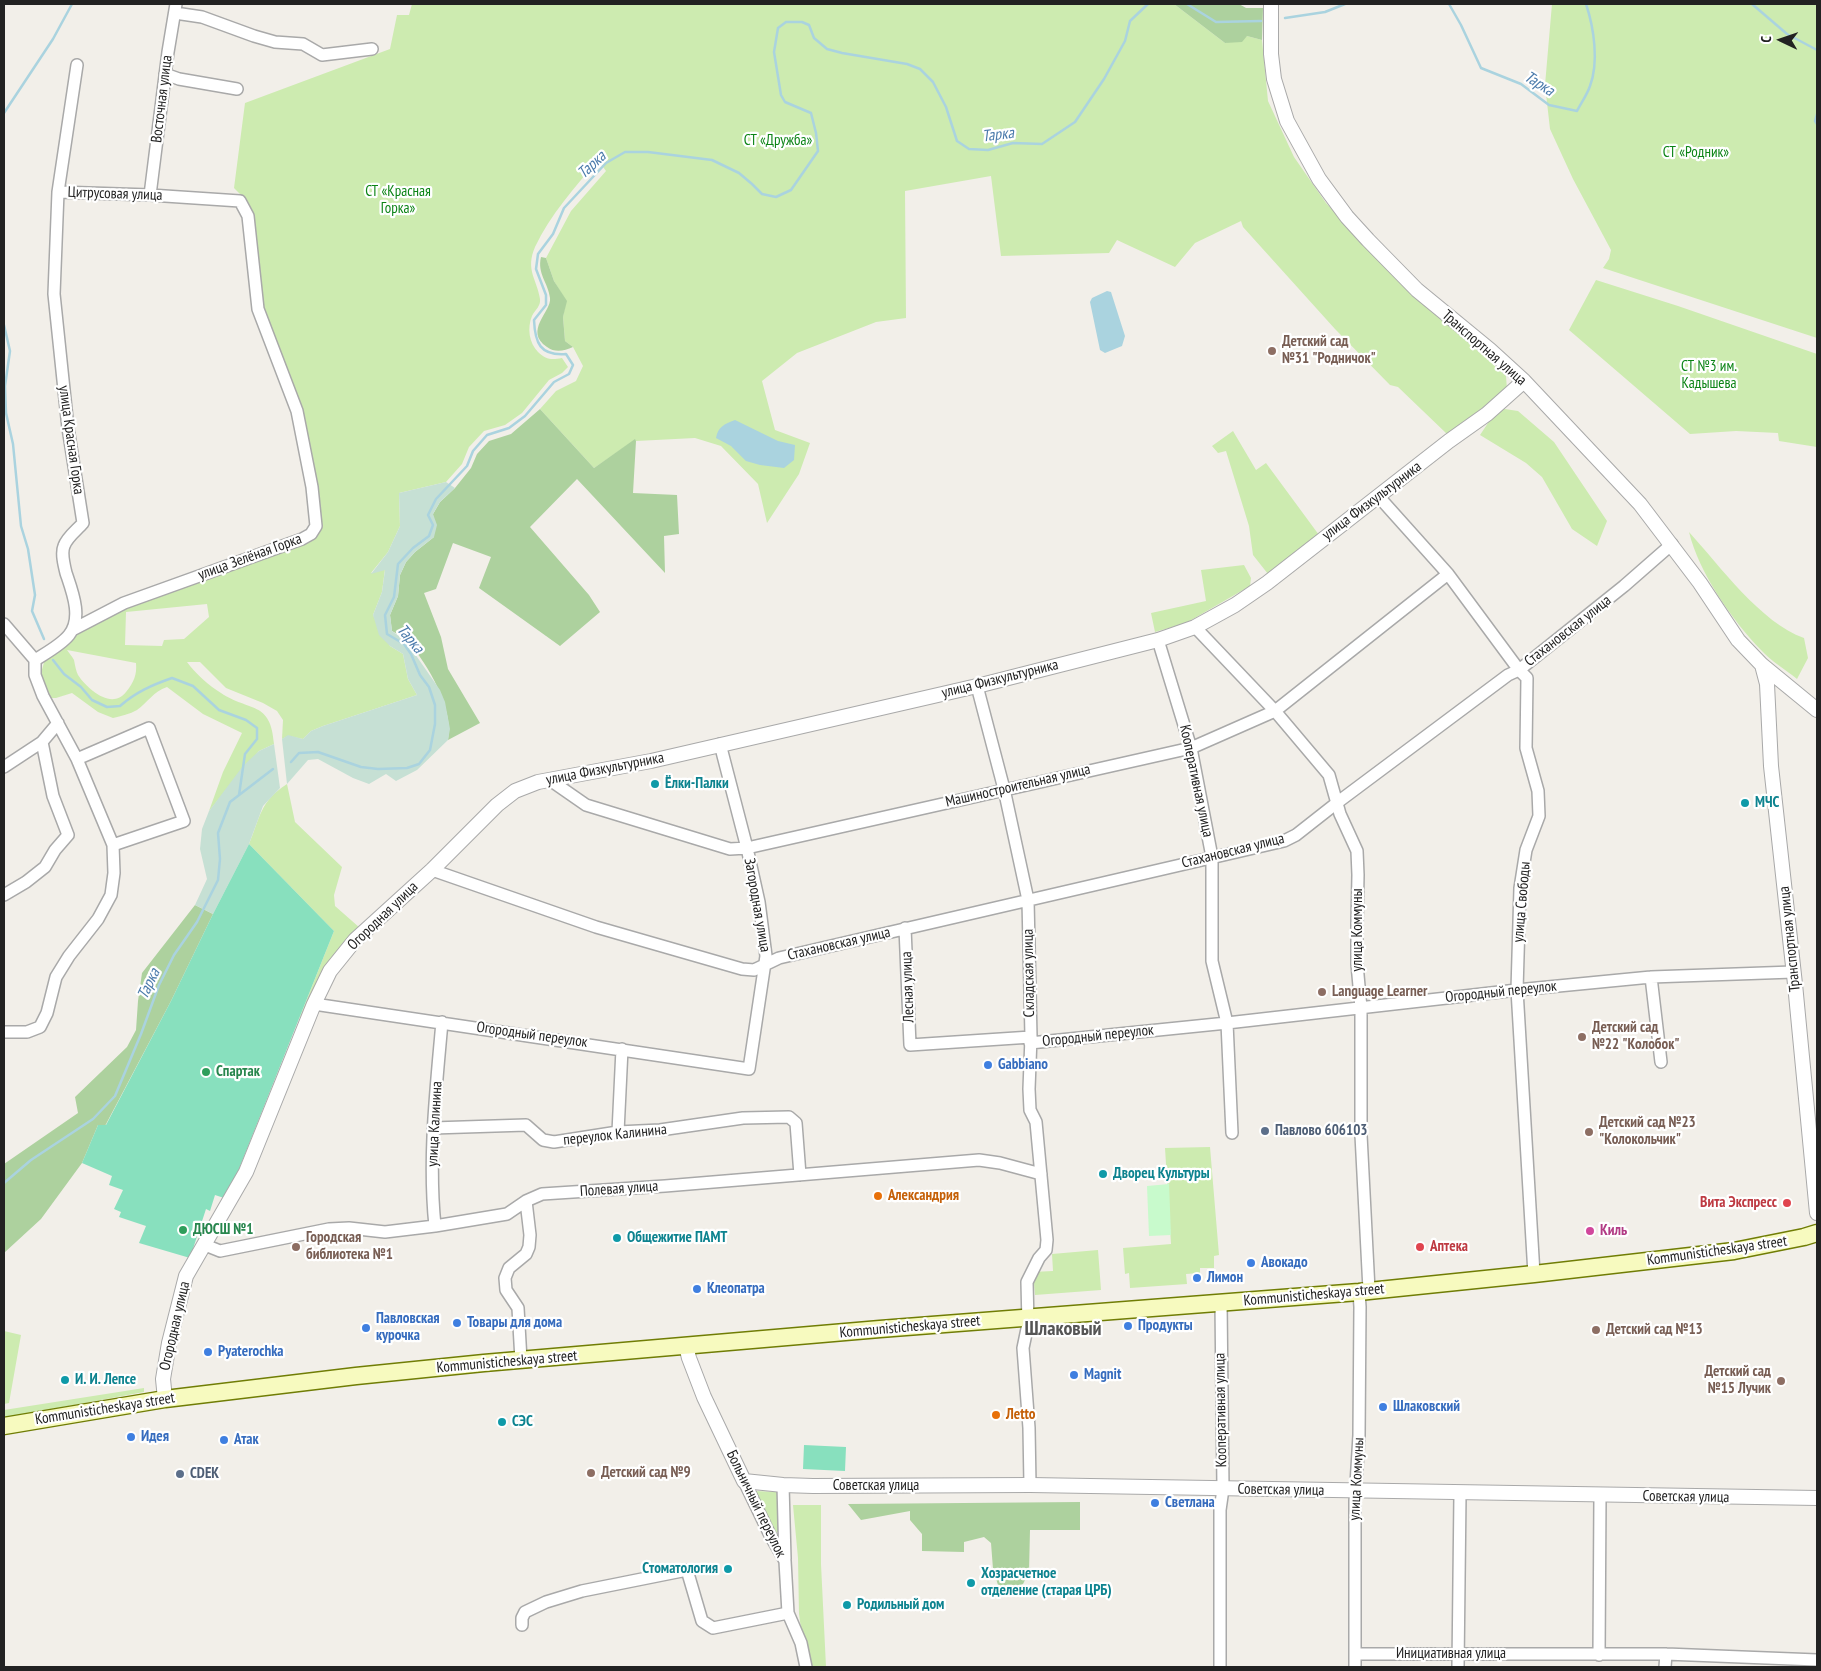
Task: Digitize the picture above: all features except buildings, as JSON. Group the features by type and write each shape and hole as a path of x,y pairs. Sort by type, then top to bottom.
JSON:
{"main road":[{"name":"Kommunisticheskaya street","path":"4,1426 165,1399 356,1376 686,1346 1364,1291 1734,1251 1804,1238 1817,1233"}],"street":[{"name":"Транспортная улица","path":"1271,4 1271,54 1274,79 1280,100 1291,128 1319,179 1347,217 1417,290 1490,350 1524,381 1640,504 1672,544 1738,640 1762,665 1817,710"},
{"path":"175,8 254,36 276,42 303,44 322,55 372,49"},
{"name":"Восточная улица","path":"150,195 175,8"},
{"name":"Цитрусовая улица","path":"77,65 58,192 240,200 248,216 258,308 297,411"},
{"path":"165,74 179,79 236,90"},
{"name":"улица Красная Горка","path":"58,192 54,294 68,428 83,523 66,540 63,549 65,568 75,602 76,616 74,629"},
{"name":"улица Физкультурника","path":"432,870 497,805 514,791 525,786 651,761 977,686 1158,640 1194,627 1235,605 1267,583 1449,441 1487,414 1524,381"},
{"name":"улица Зелёная Горка","path":"74,629 124,603 302,539 311,534 316,526 312,487 297,411"},
{"name":"улица Свободы","path":"1378,497 1448,574 1519,670 1527,678 1526,748 1538,791 1539,816 1526,850 1520,888 1516,990 1534,1274"},
{"name":"Стахановская улица","path":"766,963 779,958 905,928 1284,841 1296,835 1508,675 1519,670 1624,586 1672,544"},
{"name":"Машиностроительная улица","path":"550,780 586,805 730,849 747,848 1191,748 1275,711 1448,574"},
{"path":"4,624 35,660 35,674 43,696 78,759 112,845 114,873 110,895 98,919 68,956 56,978 47,1013 40,1027 27,1032 4,1032"},
{"name":"улица Коммуны","path":"1194,627 1275,711 1329,775 1340,814 1356,851 1358,875 1358,964 1361,1008 1364,1291 1360,1307 1359,1435 1355,1491 1355,1667"},
{"path":"35,660 68,637 74,629"},
{"name":"Кооперативная улица","path":"1158,640 1191,748 1212,857 1212,961 1226,1023 1232,1133"},
{"name":"Транспортная улица","path":"1762,665 1767,684 1771,766 1794,972 1817,1213"},
{"name":"Складская улица","path":"977,686 1004,789 1028,900 1030,1110 1036,1122 1048,1240 1046,1250 1039,1258 1028,1282 1027,1318 1023,1348 1030,1428 1030,1485"},
{"path":"4,767 42,742 58,723"},
{"path":"78,759 150,728 184,821 112,845"},
{"path":"4,895 45,868 55,850 68,835 53,796 42,742"},
{"name":"Загородная улица","path":"720,744 759,902 766,963 749,1069"},
{"name":"Огородная улица","path":"165,1399 163,1379 169,1343 186,1276 246,1172 314,1004 330,972 355,940 432,870 596,927 735,968 754,970 766,963"},
{"name":"Лесная улица","path":"905,928 910,1045"},
{"name":"Огородный переулок","path":"910,1045 1030,1040 1226,1023 1516,990 1650,977 1794,972"},
{"path":"1650,977 1661,1062"},
{"name":"Огородный переулок","path":"314,1004 749,1069"},
{"name":"улица Калинина","path":"435,1226 432,1192 433,1128 442,1022"},
{"path":"618,1132 622,1049"},
{"name":"переулок Калинина","path":"433,1128 526,1124 543,1140 554,1142 618,1132 660,1130 743,1118 789,1117 796,1123 800,1175"},
{"name":"Полевая улица","path":"205,1245 220,1252 329,1230 348,1228 385,1232 435,1226 507,1214 526,1201 542,1194 979,1160 1000,1163 1041,1174"},
{"path":"521,1360 518,1308 506,1290 505,1278 509,1268 526,1254 529,1248 530,1235 526,1201"},
{"name":"Кооперативная улица","path":"1220,1667 1220,1510 1222,1489 1221,1302"},
{"name":"Больничный переулок","path":"686,1346 704,1397 784,1561 788,1613 801,1643 806,1667"},
{"name":"Советская улица","path":"744,1481 783,1485 1030,1485 1460,1494 1817,1498"},
{"path":"783,1485 784,1561"},
{"path":"1458,1667 1460,1494"},
{"path":"1599,1655 1600,1496"},
{"path":"522,1625 522,1618 525,1612 546,1602 582,1591 687,1570 702,1621 713,1628 788,1613"},
{"name":"Инициативная улица","path":"1355,1654 1666,1654 1761,1662 1817,1660"},
{"path":"1665,1667 1666,1654"}],"green space":[{"path":"412,4 1174,4 1225,43 1247,36 1262,40 1268,101 1294,157 1326,203 1406,286 1506,376 1507,390 1447,434 1398,387 1390,385 1335,329 1243,227 1241,221 1195,243 1175,267 1117,240 1109,253 1001,256 991,176 905,191 906,318 876,322 797,353 762,381 775,430 810,443 799,474 767,523 758,484 721,446 695,438 635,440 594,468 540,409 556,391 576,381 583,366 573,347 565,341 563,317 566,301 554,281 546,258 571,211 606,171 598,160 548,224 532,255 531,268 540,301 530,321 531,340 541,355 549,359 562,358 568,367 562,373 549,380 522,413 505,425 484,431 469,447 462,464 446,482 399,493 400,526 388,552 371,573 385,569 382,592 373,615 390,646 403,654 408,679 417,695 323,726 311,731 303,739 288,736 282,739 283,720 277,711 263,703 226,688 200,662 187,662 202,679 216,690 231,699 257,709 268,720 272,730 274,744 259,751 209,811 223,772 242,733 203,714 167,687 154,694 137,710 113,718 98,712 72,693 49,698 42,683 41,673 45,659 76,631 123,607 321,527 306,423 261,304 254,217 247,201 234,188 245,103 390,49 397,15 409,15","holes":["207,604 209,617 184,639 164,640 162,646 125,645 126,612","67,650 136,663 133,682 120,697 114,699 100,696 82,681 76,670 74,660"]},
{"path":"1174,4 1239,4 1246,8 1263,8 1262,40 1247,36 1242,42 1225,43"},
{"name":"СТ «Родник»","path":"1552,4 1817,4 1817,338 1603,268 1609,259 1611,250 1573,179 1550,129 1545,85"},
{"path":"541,257 546,258 554,281 567,301 563,317 565,341 573,347 566,350 556,351 550,349 540,341 538,334 540,321 547,309 550,298 540,268"},
{"name":"СТ №3 им. Кадышева","path":"1596,280 1817,354 1817,447 1779,441 1778,433 1736,431 1690,434 1569,330"},
{"path":"1498,408 1518,411 1554,442 1607,521 1597,546 1572,529 1542,477 1526,463 1480,435"},
{"path":"540,409 594,468 635,439 633,493 677,495 679,534 664,536 665,573 577,479 530,527 589,595 600,612 560,646 479,588 491,557 453,543 436,589 424,593 441,637 448,669 480,723 448,740 447,715 438,688 416,651 402,637 392,631 390,615 398,596 400,575 406,562 434,537 433,514 440,502 455,488 471,468 477,454 489,441 511,434"},
{"path":"1233,431 1256,470 1266,463 1319,535 1268,574 1253,555 1249,526 1226,451 1218,453 1212,446"},
{"path":"446,482 455,488 440,502 433,514 437,525 434,537 406,562 400,575 398,596 390,615 392,631 406,641 440,690 445,702 450,729 448,740 417,770 396,781 386,774 369,784 353,778 318,759 308,760 287,784 282,739 288,735 303,739 311,731 323,726 417,695 408,679 403,654 390,646 379,635 373,615 382,592 385,570 371,574 388,552 400,526 399,493"},
{"path":"1689,532 1757,607 1788,631 1804,638 1808,658 1797,679 1765,654 1739,625 1718,595 1700,564"},
{"path":"1244,565 1251,578 1250,586 1186,623 1155,632 1151,613 1206,601 1201,570"},
{"path":"274,744 280,788 263,806 249,844 213,914 195,905 207,879 200,849 202,829 209,811 243,766 259,751"},
{"path":"287,784 295,822 342,867 334,895 335,906 360,928 299,1019 334,931 249,844 266,804 278,790"},
{"name":"Спартак","path":"249,844 334,931 227,1199 215,1195 210,1211 206,1209 190,1258 139,1243 146,1226 119,1217 121,1212 114,1209 123,1190 109,1185 112,1176 82,1163 98,1125 106,1125 171,1001"},
{"path":"195,905 213,914 171,1001 105,1126 98,1125 82,1163 41,1219 4,1253 4,1164 78,1113 75,1097 127,1047 136,1030 142,973"},
{"path":"1210,1147 1219,1255 1214,1256 1214,1268 1200,1268 1200,1273 1186,1274 1187,1284 1130,1288 1129,1273 1125,1274 1123,1248 1171,1244 1165,1148"},
{"path":"1169,1184 1171,1235 1149,1236 1147,1186"},
{"path":"1098,1250 1101,1290 1035,1295 1033,1272 1053,1271 1052,1254"},
{"path":"4,1331 21,1335 9,1403 4,1404"},
{"path":"144,1388 144,1392 4,1418 4,1410"},
{"path":"804,1445 846,1447 845,1471 803,1469"},
{"path":"755,1491 778,1492 778,1532 774,1533"},
{"path":"1080,1502 1080,1530 1030,1530 1029,1572 1023,1584 1009,1590 998,1585 993,1569 991,1543 984,1537 964,1542 964,1552 922,1551 922,1534 910,1520 910,1511 861,1520 848,1504"},
{"path":"793,1505 821,1505 821,1564 826,1667 809,1667 803,1643 799,1614 798,1558"}],"water":[{"path":"1107,291 1111,292 1125,336 1122,346 1105,353 1100,350 1090,302 1092,298"},
{"path":"735,420 778,441 795,445 794,460 784,468 746,461 731,446 716,438 722,426"}],"waterway":[{"path":"4,113 53,39 72,4"},
{"name":"Тарка","path":"291,762 299,753 318,752 361,767 378,769 407,768 419,764 430,750 435,724 435,705 429,687 420,675 411,654 404,644 387,634 385,615 394,597 398,564 413,548 429,536 433,525 428,515 436,499 467,466 473,451 487,435 509,428 525,416 554,382 569,374 573,365 566,354 550,353 545,350 536,335 534,320 546,305 546,295 536,269 538,254 553,234 564,208 606,163 625,152 648,152 712,160 739,173 762,194 776,197 791,190 818,151 811,113 785,102 781,95 774,52 778,28 786,22 802,22 809,25 814,38 827,49 907,64 920,69 933,82 946,107 957,141 969,149 988,150 1013,143 1042,144 1075,122 1104,79 1125,41 1130,21 1148,4"},
{"name":"Тарка","path":"1187,4 1216,22 1261,21"},
{"name":"Тарка","path":"1285,18 1325,12 1345,4"},
{"name":"Тарка","path":"1449,4 1481,68 1521,84 1549,105 1577,111 1593,77 1595,56 1593,34 1586,4"},
{"name":"Тарка","path":"1752,4 1787,34 1817,50"},
{"name":"Тарка","path":"1817,114 1815,121 1817,124"},
{"path":"4,325 10,351 5,386 6,413 13,444 21,526 28,549 35,595 32,611 44,639"},
{"path":"53,660 64,674 81,687 92,700 107,707 120,706 144,689 172,678 193,686 219,710 246,720 257,728 257,739 245,754 239,795"},
{"name":"Тарка","path":"4,1183 31,1160 93,1119 115,1096 159,985 174,955 197,922 218,880 220,859 218,833 230,802 273,769"}],"place":[{"name":"Детский сад №31 \"Родничок\"","path":"1272,351"},
{"name":"Ёлки-Палки","path":"655,784"},
{"name":"МЧС","path":"1745,803"},
{"name":"Language Learner","path":"1322,992"},
{"name":"Детский сад №22 \"Колобок\"","path":"1582,1037"},
{"name":"Gabbiano","path":"988,1065"},
{"name":"Спартак","path":"206,1072"},
{"name":"Павлово 606103","path":"1265,1131"},
{"name":"Детский сад №23 \"Колокольчик\"","path":"1589,1132"},
{"name":"Дворец Культуры","path":"1103,1174"},
{"name":"Александрия","path":"878,1196"},
{"name":"Вита Экспресс","path":"1787,1203"},
{"name":"ДЮСШ №1","path":"183,1230"},
{"name":"Киль","path":"1590,1231"},
{"name":"Общежитие ПАМТ","path":"617,1238"},
{"name":"Городская библиотека №1","path":"296,1247"},
{"name":"Аптека","path":"1420,1247"},
{"name":"Авокадо","path":"1251,1263"},
{"name":"Лимон","path":"1197,1278"},
{"name":"Клеопатра","path":"697,1289"},
{"name":"Товары для дома","path":"457,1323"},
{"name":"Продукты","path":"1128,1326"},
{"name":"Павловская курочка","path":"366,1328"},
{"name":"Детский сад №13","path":"1596,1330"},
{"name":"Pyaterochka","path":"208,1352"},
{"name":"Magnit","path":"1074,1375"},
{"name":"И. И. Лепсе","path":"65,1380"},
{"name":"Детский сад №15 Лучик","path":"1781,1381"},
{"name":"Шлаковский","path":"1383,1407"},
{"name":"Леtto","path":"996,1415"},
{"name":"СЭС","path":"502,1422"},
{"name":"Идея","path":"131,1437"},
{"name":"Атак","path":"224,1440"},
{"name":"Детский сад №9","path":"591,1473"},
{"name":"CDEK","path":"180,1474"},
{"name":"Светлана","path":"1155,1503"},
{"name":"Cтоматология","path":"728,1569"},
{"name":"Хозрасчетное отделение (старая ЦРБ)","path":"971,1583"},
{"name":"Родильный дом","path":"847,1605"}],"district":[{"name":"Шлаковый","path":"1063,1329"}],"park label":[{"name":"СТ «Дружба»","path":"778,141"},
{"name":"СТ «Красная Горка»","path":"398,200"}]}
